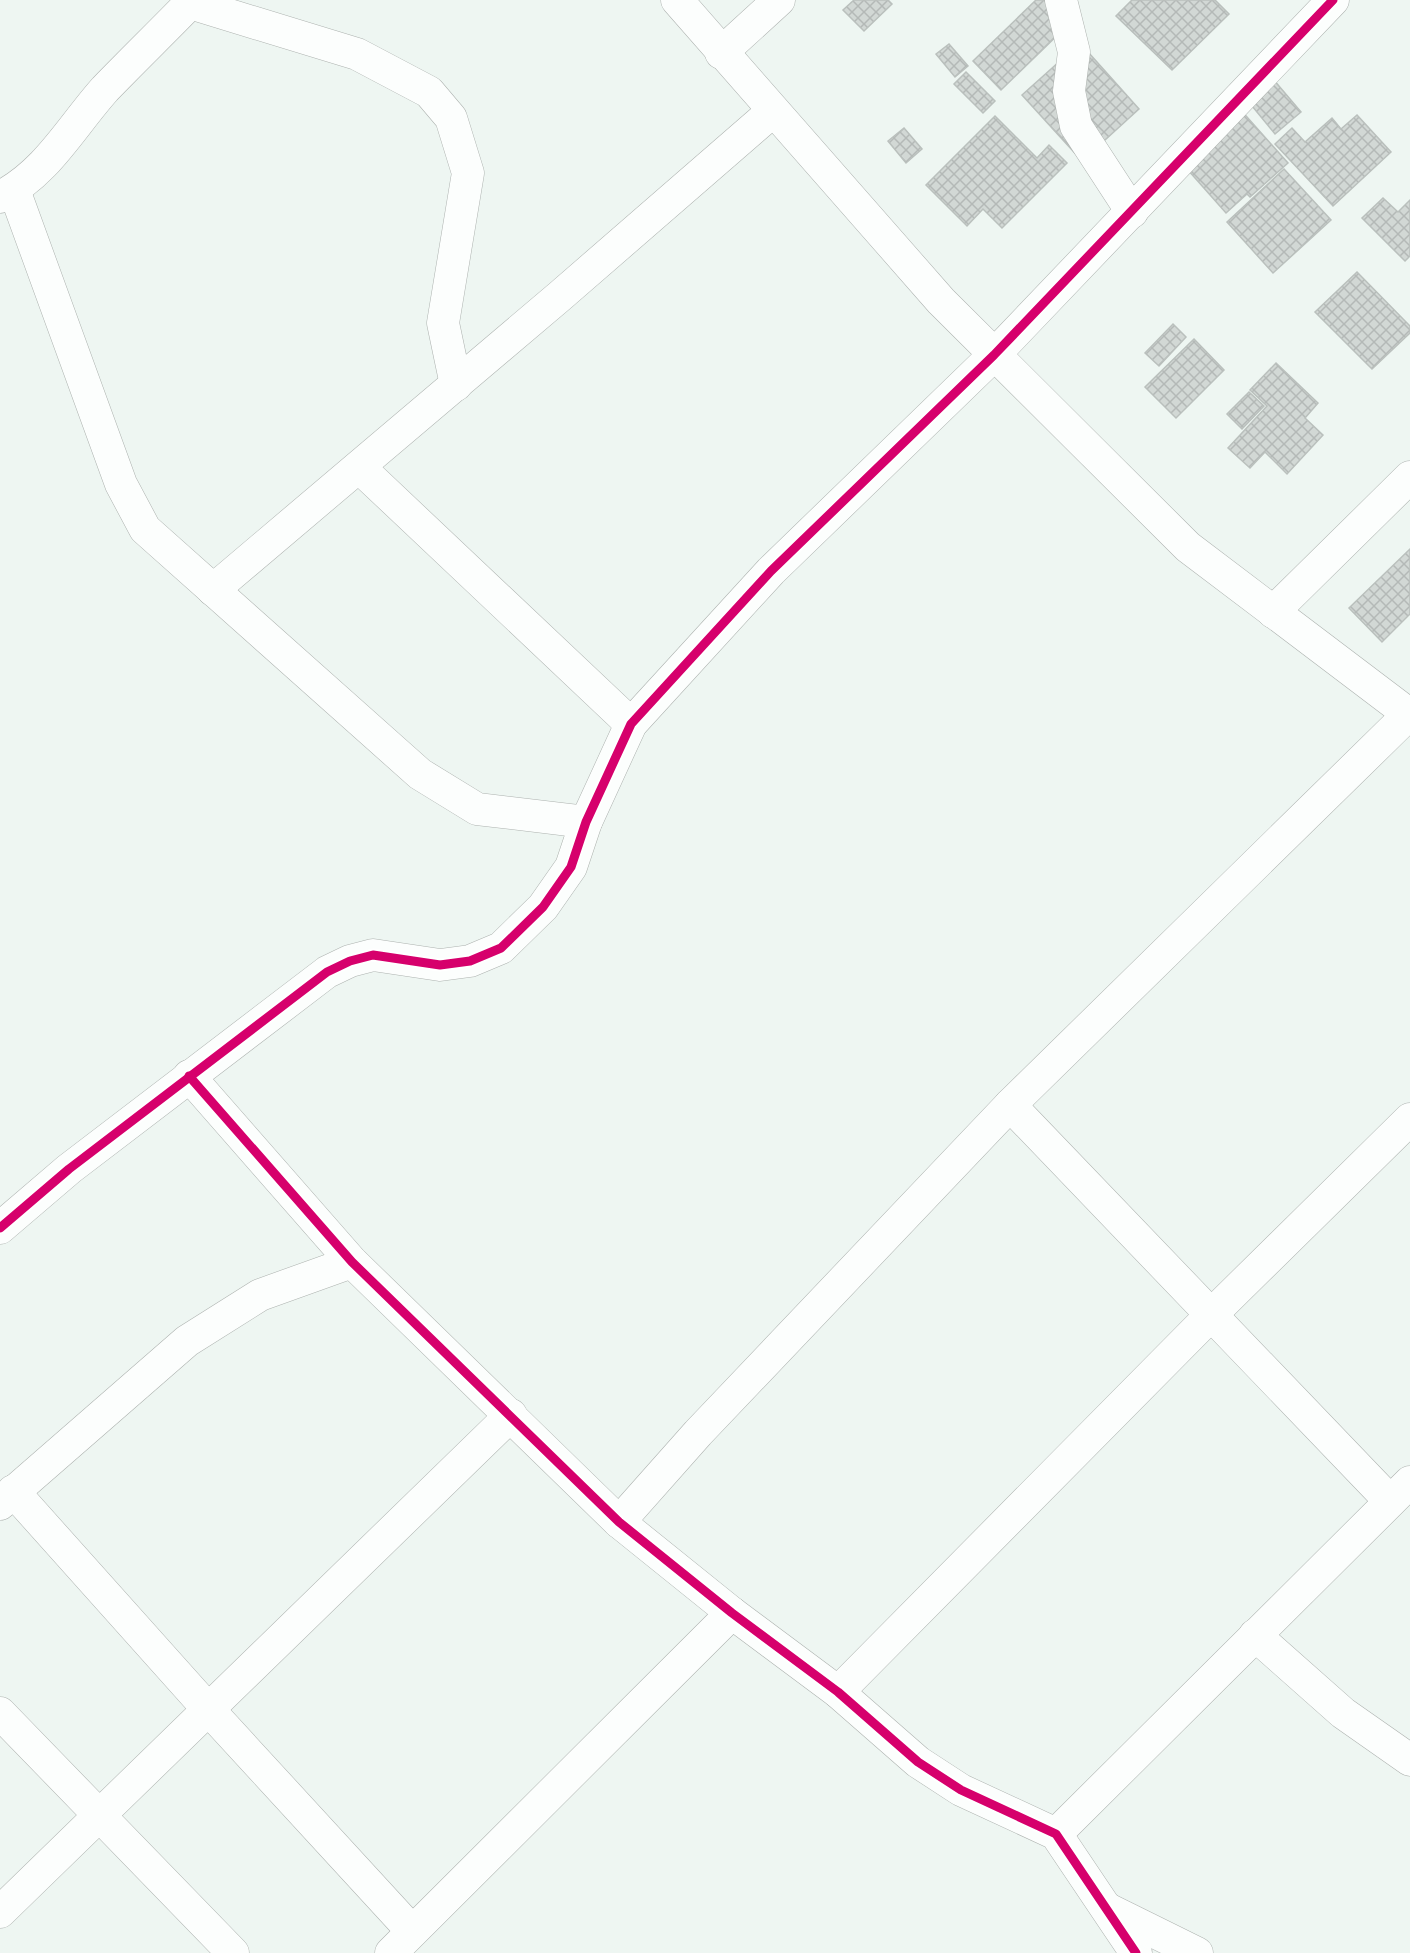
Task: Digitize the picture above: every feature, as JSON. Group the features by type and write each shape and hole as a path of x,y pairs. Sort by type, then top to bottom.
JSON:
{"street":[{"path":"619,1522 698,1433 1010,1105 1409,715 1188,547 933,293 677,0"},
{"path":"721,53 779,0"},
{"path":"1061,0 1074,52 1069,92 1076,126 1131,212"},
{"path":"0,1228 69,1169 327,972 350,961 373,955 440,965 470,961 501,948 543,907 571,867 586,822 631,724 771,571 994,356 1333,0"},
{"path":"456,385 443,323 468,173 451,118 429,92 357,54 191,1 105,89 53,157 7,194 121,484 145,529 420,774 477,809 586,822"},
{"path":"213,590 456,385 773,111"},
{"path":"359,466 631,724"},
{"path":"1273,612 1410,477"},
{"path":"189,1076 352,1262 619,1522 732,1613 838,1692 927,1768 961,1790 1056,1834 1136,1953"},
{"path":"1010,1105 1212,1314 1400,1491 1056,1834"},
{"path":"838,1692 1212,1314 1410,1119"},
{"path":"352,1262 260,1295 187,1341 7,1497 208,1709 402,1942 732,1613"},
{"path":"0,1912 511,1415"},
{"path":"1255,1635 1343,1713 1410,1760"},
{"path":"0,1713 233,1953"},
{"path":"1107,1909 1197,1953"}],"building":[{"path":"854,0 888,0 892,4 864,31 843,10"},
{"path":"1036,0 1045,0 1069,24 1001,90 973,61"},
{"path":"1132,0 1215,0 1229,14 1172,70 1116,16"},
{"path":"1080,43 1139,109 1082,161 1022,95"},
{"path":"949,44 968,66 955,77 936,54"},
{"path":"966,72 995,101 983,113 954,84"},
{"path":"1273,79 1301,112 1275,134 1248,101"},
{"path":"1239,108 1288,163 1250,197 1247,194 1226,213 1180,161"},
{"path":"1357,115 1391,152 1333,206 1275,144 1292,128 1305,142 1332,118 1341,129"},
{"path":"995,116 1037,158 1049,145 1067,163 1002,228 983,209 967,226 926,185"},
{"path":"904,128 922,149 906,163 888,141"},
{"path":"1284,169 1331,220 1273,273 1227,222"},
{"path":"1383,198 1398,212 1410,200 1410,256 1405,261 1362,218"},
{"path":"1357,272 1410,326 1410,333 1372,369 1315,312"},
{"path":"1173,324 1186,337 1159,366 1145,353"},
{"path":"1194,339 1224,370 1176,418 1145,387"},
{"path":"1276,363 1318,403 1305,418 1323,435 1287,474 1265,452 1250,468 1228,448 1267,406 1250,390"},
{"path":"1249,392 1264,406 1242,429 1227,414"},
{"path":"1410,549 1410,614 1382,642 1349,608"}],"cycle path":[{"path":"0,1228 69,1169 327,972 350,961 373,955 440,965 470,961 501,948 543,907 571,867 586,822 631,724 771,571 994,355 1333,0"},
{"path":"189,1076 352,1262 619,1522 732,1613 838,1692 918,1762 961,1790 1056,1834 1136,1953"}]}
